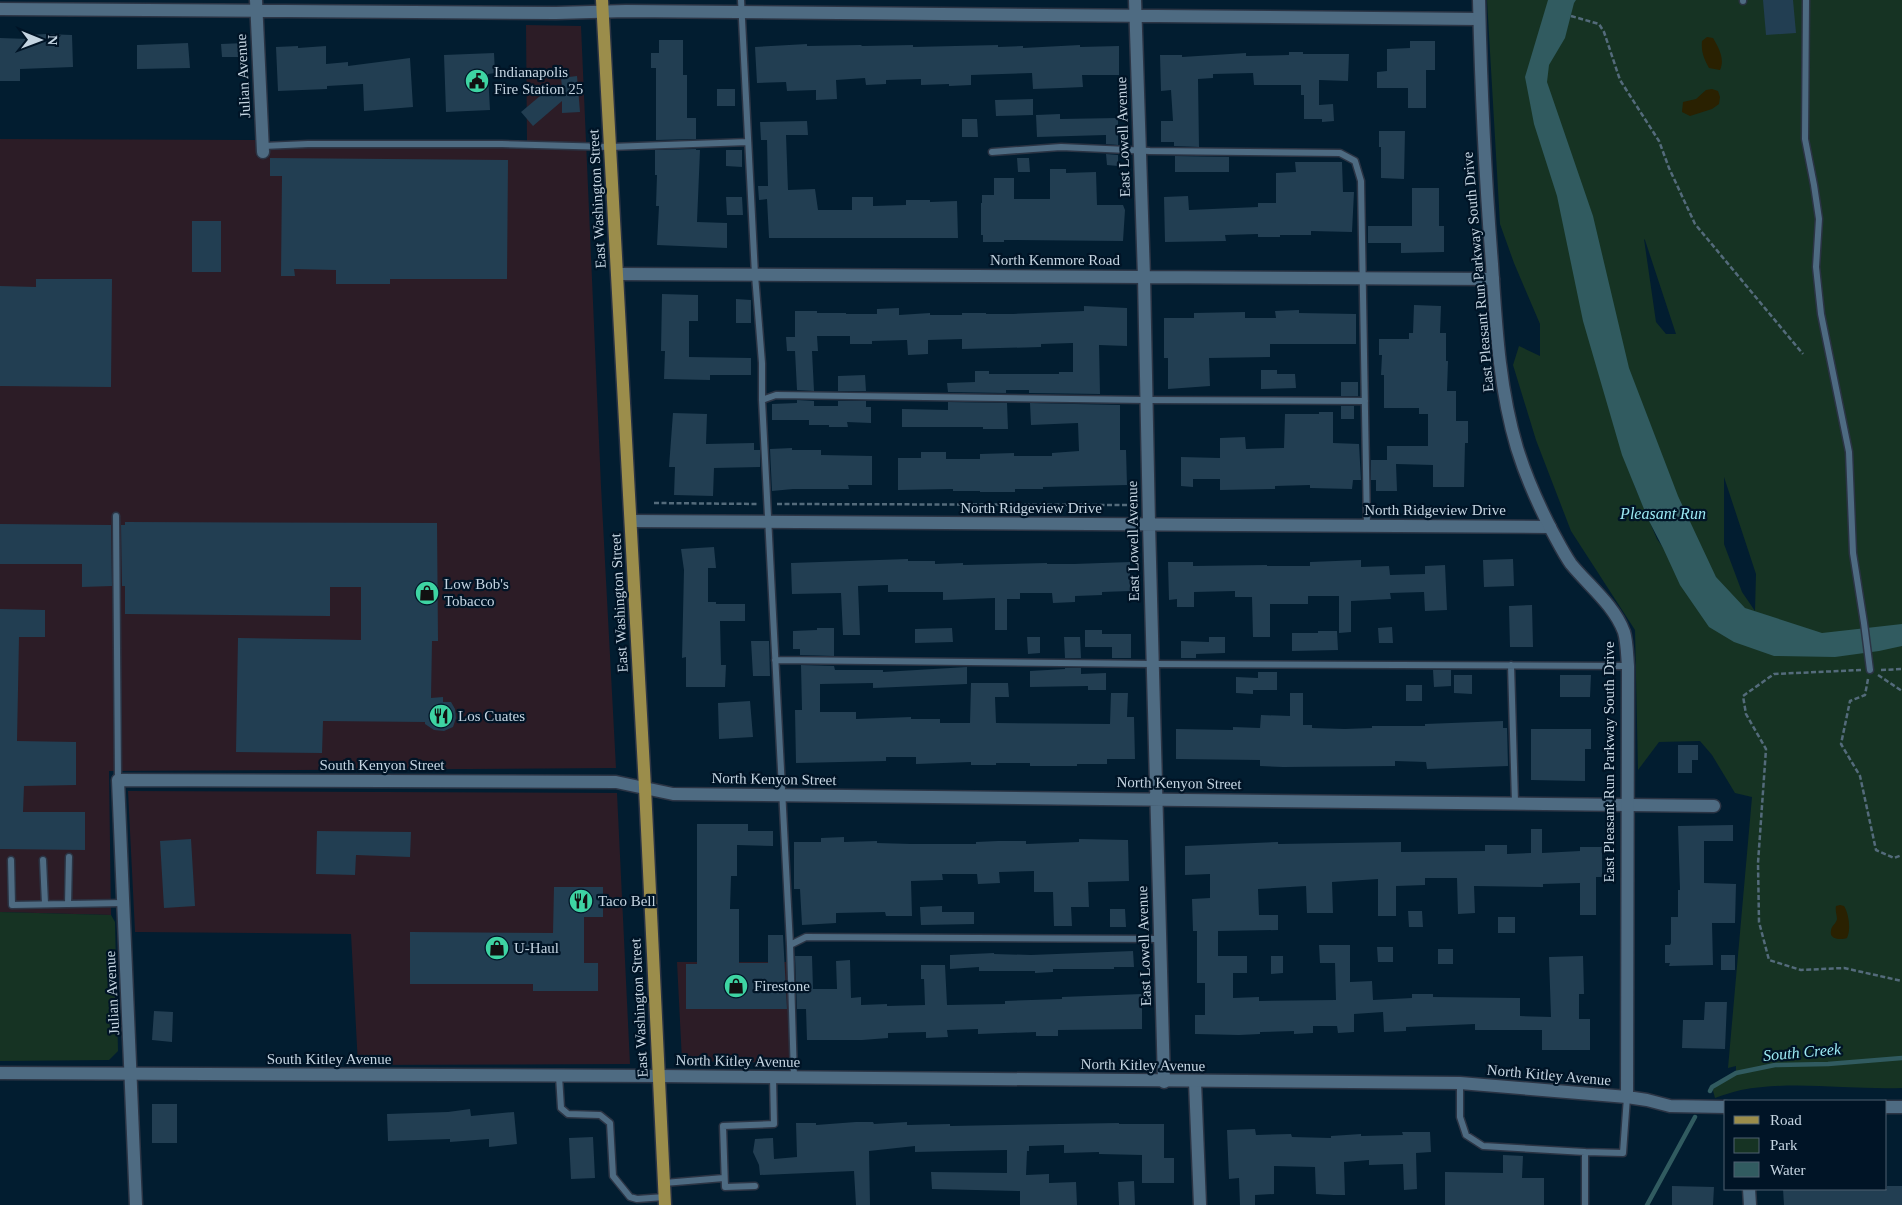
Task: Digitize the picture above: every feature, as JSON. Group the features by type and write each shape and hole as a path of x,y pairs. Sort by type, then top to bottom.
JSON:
{"main road":[{"name":"East Washington Street","path":"602,6 618,274 665,1201"}],"street":[{"name":"East Lowell Avenue","path":"1135,0 1144,277 1164,1082"},
{"name":"East Pleasant Run Parkway South Drive","path":"1479,0 1484,153 1493,279 1500,364 1510,420 1526,475 1550,527 1571,564 1615,614 1624,634 1628,666 1626,1098"},
{"path":"0,9 256,6 741,6 1136,16 1479,19"},
{"name":"Julian Avenue","path":"256,6 263,149"},
{"name":"North Kenmore Road","path":"618,274 1493,279"},
{"name":"North Ridgeview Drive","path":"631,521 1550,527"},
{"name":"Julian Avenue","path":"118,780 136,1205"},
{"name":"South Kenyon Street","path":"118,780 616,782 645,788"},
{"name":"North Kenyon Street","path":"645,788 672,794 1515,802 1714,806"},
{"name":"South Kitley Avenue","path":"0,1073 659,1076"},
{"name":"North Kitley Avenue","path":"659,1076 1164,1082 1460,1083 1626,1098"},
{"path":"1195,1082 1200,1205"},
{"path":"1626,1098 1647,1100 1670,1106 1724,1107"},
{"path":"1887,1107 1902,1107"},
{"path":"1749,1190 1750,1205"}],"lane":[{"path":"1806,0 1805,139 1819,219 1816,267 1821,314 1849,452 1853,553 1870,670"},
{"path":"741,6 755,275 762,363 762,400 790,945 794,1077"},
{"path":"263,149 308,144 502,144 610,147 748,142"},
{"path":"992,152 1061,147 1340,153 1355,161 1361,180 1367,526"},
{"path":"762,400 776,395 1365,401"},
{"path":"116,516 118,780"},
{"path":"775,660 1628,666"},
{"path":"1511,666 1515,802"},
{"path":"68,858 68,904"},
{"path":"11,860 12,905 123,903"},
{"path":"43,860 45,904"},
{"path":"790,945 806,938 1160,938"},
{"path":"559,1076 561,1108 568,1114 600,1115 610,1123 613,1176 630,1197 637,1200 665,1201"},
{"path":"755,1186 725,1187 723,1126 774,1124 773,1077"},
{"path":"1460,1083 1460,1117 1466,1135 1483,1146 1585,1152 1623,1152 1626,1098"},
{"path":"1584,1205 1585,1152"},
{"path":"664,1183 724,1178"}],"path":[{"path":"1571,16 1599,24 1604,32 1620,80 1659,141 1669,168 1695,224 1803,354"},
{"path":"654,503 1141,505"},
{"path":"1902,669 1774,674 1743,696 1746,714 1766,749 1758,863 1760,922 1769,960 1801,970 1844,968 1902,981"},
{"path":"1870,670 1902,691"},
{"path":"1870,670 1865,695 1850,701 1841,744 1860,776 1876,850 1894,858 1902,855"}],"shaded area":[{"path":"526,25 581,26 601,486 616,768 109,771 111,915 0,912 0,139 262,140 263,146 527,145"},
{"path":"128,791 617,793 630,1064 358,1065 351,934 135,932"},
{"path":"677,962 790,962 793,1060 785,1063 682,1061"}],"green space":[{"path":"1487,0 1902,0 1902,1088 1761,1087 1741,1090 1715,1098 1712,1087 1736,1073 1736,1066 1728,1068 1752,797 1735,793 1712,755 1700,741 1659,742 1638,770 1635,630 1571,531 1536,440 1513,365 1519,346 1540,356 1540,324 1500,224","holes":["1542,40 1552,55 1545,66 1542,85 1569,155 1602,259 1616,339 1638,415 1702,563 1726,597 1743,612 1755,618 1755,644 1719,629 1701,610 1657,539 1635,487 1590,338 1584,296 1564,204 1550,153 1534,108 1530,85","1645,240 1676,334 1666,334 1656,322","1724,477 1756,574 1755,611 1742,592 1724,544"]},
{"path":"0,912 111,915 115,922 118,1051 109,1060 0,1061"}],"sand":[{"path":"1707,37 1713,38 1719,50 1722,58 1720,70 1709,68 1704,58 1702,41"},
{"path":"1706,90 1718,91 1720,97 1719,104 1712,109 1690,116 1682,112 1683,102 1696,99"},
{"path":"1836,906 1844,906 1847,913 1849,931 1847,938 1836,939 1831,934 1837,919"}],"water":[{"name":"Pleasant Run","path":"1548,0 1576,0 1565,38 1549,65 1547,82 1593,216 1629,368 1678,496 1716,577 1745,608 1822,633 1902,624 1902,646 1835,657 1774,656 1734,642 1709,627 1680,585 1648,519 1622,455 1583,321 1557,196 1534,124 1525,77"}],"building":[{"path":"1763,0 1793,0 1796,33 1766,35"},
{"path":"29,35 72,35 73,67 20,69 20,81 0,81 0,38 29,39"},
{"path":"659,40 683,40 683,75 687,75 687,118 696,118 696,139 656,140 656,68 651,68 651,53 659,53"},
{"path":"1410,41 1435,41 1435,70 1426,70 1426,108 1408,108 1408,88 1377,88 1377,72 1387,71 1387,49 1410,48"},
{"path":"188,43 190,68 137,69 137,45"},
{"path":"245,43 246,57 222,57 221,44"},
{"path":"807,44 807,46 913,45 913,47 998,45 998,47 1023,46 1023,48 1080,45 1080,47 1119,46 1119,75 1082,75 1083,87 1033,89 1032,73 971,75 971,85 949,86 949,84 921,85 921,79 886,80 886,84 866,85 865,78 836,80 837,99 816,100 816,90 787,91 786,82 757,83 755,47"},
{"path":"298,46 298,48 326,46 326,64 348,62 348,66 410,58 413,107 364,111 363,84 327,86 327,89 278,91 276,47"},
{"path":"1289,52 1303,52 1303,54 1349,54 1348,81 1319,80 1319,105 1333,104 1334,121 1322,122 1322,119 1304,119 1304,95 1301,95 1301,85 1254,85 1253,73 1213,74 1213,78 1198,79 1199,147 1174,146 1174,142 1161,142 1161,121 1173,121 1171,90 1161,91 1160,55 1182,55 1182,57 1246,53 1246,56 1289,55"},
{"path":"494,53 495,73 488,74 490,110 446,112 444,55"},
{"path":"577,76 580,112 562,113 562,101 533,126 521,112 546,91 545,88 562,87 561,78"},
{"path":"717,89 735,89 735,106 717,106"},
{"path":"1033,99 1033,115 996,116 995,100"},
{"path":"1060,114 1060,119 1118,118 1118,145 1106,144 1106,135 1037,137 1036,115"},
{"path":"962,119 977,119 978,137 962,137"},
{"path":"807,121 808,135 786,135 788,190 815,189 818,210 852,210 852,197 873,197 873,206 906,205 906,200 930,200 930,202 957,201 958,238 769,238 767,199 759,200 758,186 768,186 767,140 761,140 760,122"},
{"path":"1379,131 1405,131 1404,179 1381,178"},
{"path":"655,150 700,150 697,222 727,223 727,248 657,245 659,206 656,206 657,175 655,175"},
{"path":"726,150 742,150 742,167 726,166"},
{"path":"1106,154 1118,155 1118,166 1107,165"},
{"path":"1175,156 1229,157 1229,172 1175,172"},
{"path":"270,158 508,160 507,279 390,279 390,284 336,284 336,270 294,269 295,276 281,276 282,176 270,176"},
{"path":"1017,158 1029,158 1030,172 1018,172"},
{"path":"1295,162 1342,162 1343,192 1354,192 1352,232 1311,231 1311,235 1280,235 1280,237 1258,237 1258,234 1225,235 1226,241 1165,242 1164,197 1188,196 1189,210 1258,207 1258,203 1276,203 1276,173 1296,172"},
{"path":"1050,169 1066,169 1066,173 1096,172 1097,205 1123,205 1125,210 1123,241 1004,240 1004,242 983,242 983,235 981,235 982,195 994,195 994,178 1014,178 1014,199 1050,199"},
{"path":"1412,188 1439,188 1439,226 1444,226 1444,252 1401,253 1401,243 1368,243 1368,226 1412,226"},
{"path":"726,197 742,197 743,215 727,215"},
{"path":"192,221 221,221 221,272 192,272"},
{"path":"36,279 112,279 111,387 0,386 0,286 36,287"},
{"path":"662,294 698,295 698,321 689,321 689,357 751,358 751,375 710,375 710,380 664,379 665,351 661,351"},
{"path":"736,299 751,300 751,323 736,323"},
{"path":"1414,305 1441,306 1440,333 1446,333 1446,361 1448,361 1447,391 1456,391 1456,421 1468,421 1468,443 1465,443 1464,487 1433,487 1433,465 1396,464 1397,491 1376,491 1376,480 1371,480 1371,460 1387,460 1387,446 1428,446 1428,414 1419,414 1419,408 1384,408 1384,375 1381,375 1382,355 1379,355 1379,339 1409,339 1409,333 1413,333"},
{"path":"1084,306 1127,308 1127,346 1099,345 1100,394 1029,393 1029,390 1006,390 1006,393 948,392 947,383 975,382 975,371 989,371 989,374 1059,374 1059,372 1073,372 1073,343 1041,344 1041,347 962,349 962,339 928,340 928,354 908,355 907,340 872,341 872,344 850,344 850,336 817,336 818,351 812,351 814,391 797,390 795,351 787,351 786,337 795,337 795,311 877,314 877,309 899,308 899,315 930,313 930,315 962,315 962,313 1013,314 1084,311"},
{"path":"1299,310 1299,313 1356,314 1356,344 1270,344 1270,357 1209,358 1210,386 1168,389 1168,358 1164,358 1164,318 1194,318 1194,313 1245,312 1245,318 1276,318 1275,311"},
{"path":"1261,370 1277,370 1277,374 1295,374 1296,388 1261,389"},
{"path":"865,375 866,391 838,391 838,376"},
{"path":"1341,382 1358,382 1358,396 1341,396"},
{"path":"797,400 814,401 814,406 838,406 838,401 866,401 866,407 871,407 871,423 847,422 848,427 829,427 829,425 809,425 809,420 772,420 772,404 797,403"},
{"path":"948,402 1007,403 1008,429 983,429 983,427 902,427 902,409 948,410"},
{"path":"1030,403 1120,405 1120,450 1126,450 1127,485 1043,487 1043,489 1015,489 1015,492 953,491 953,489 898,490 898,458 921,458 921,452 946,452 946,459 980,459 980,454 1014,453 1014,456 1052,456 1052,453 1079,451 1078,423 1031,425"},
{"path":"1341,406 1354,406 1354,419 1341,419"},
{"path":"1319,412 1333,412 1333,443 1359,444 1361,480 1353,480 1352,489 1310,488 1310,485 1275,486 1275,489 1220,490 1220,479 1193,479 1193,487 1181,486 1181,457 1220,458 1220,438 1245,437 1246,449 1284,448 1285,414 1319,414"},
{"path":"673,413 707,414 706,444 754,443 754,450 760,450 760,467 714,468 713,496 674,495 675,467 669,467"},
{"path":"792,448 792,450 821,450 821,455 872,456 872,485 848,485 849,489 772,491 770,449"},
{"path":"125,522 437,523 438,641 432,641 431,698 443,697 443,702 451,702 455,709 456,718 453,727 444,731 434,730 425,722 323,721 322,753 236,752 238,638 361,640 361,587 330,587 330,616 125,614 125,586 122,586 121,525 125,525"},
{"path":"0,524 111,525 112,586 82,587 82,564 0,564"},
{"path":"714,547 716,568 708,568 708,602 716,602 716,604 745,604 745,621 720,621 721,665 726,665 725,687 686,687 686,657 682,658 684,570 681,549"},
{"path":"908,559 908,561 935,561 935,564 963,563 963,565 1130,562 1130,591 1102,592 1102,595 1075,596 1075,602 1053,603 1052,593 1020,593 1020,599 1007,599 1007,630 995,630 995,598 943,600 943,592 888,592 888,585 858,586 860,635 843,635 841,593 792,594 791,563"},
{"path":"1513,559 1514,586 1484,587 1483,560"},
{"path":"1361,560 1361,567 1389,566 1390,575 1425,574 1425,566 1445,565 1447,610 1425,611 1424,592 1390,593 1391,599 1351,601 1351,632 1339,633 1339,596 1308,596 1308,604 1270,604 1270,637 1253,637 1252,597 1235,597 1235,591 1194,592 1194,607 1177,607 1177,599 1169,600 1168,562 1193,562 1193,566 1310,566 1310,562"},
{"path":"1532,605 1533,647 1510,647 1509,606"},
{"path":"0,609 45,610 45,637 19,637 17,741 76,742 76,785 24,786 23,812 85,812 85,850 0,849"},
{"path":"1392,627 1393,643 1379,643 1378,628"},
{"path":"817,628 834,628 834,656 800,655 800,649 793,649 793,631 817,630"},
{"path":"952,628 953,642 915,643 915,629"},
{"path":"1085,630 1102,630 1102,634 1131,634 1131,658 1112,658 1112,647 1085,647"},
{"path":"1318,631 1337,631 1338,650 1292,651 1292,633 1318,633"},
{"path":"1027,637 1040,637 1040,653 1028,654"},
{"path":"1064,637 1080,637 1081,658 1065,658"},
{"path":"1209,637 1225,637 1225,653 1196,654 1196,658 1181,658 1181,641 1209,642"},
{"path":"751,641 769,641 770,676 753,676"},
{"path":"801,665 834,666 835,670 883,670 883,672 967,667 967,684 873,688 873,683 820,684 820,712 856,712 856,719 911,717 911,719 940,719 940,723 970,723 971,683 1008,683 1009,697 995,697 996,723 1110,724 1111,693 1128,693 1127,717 1134,717 1135,759 1107,759 1107,764 1077,764 1077,766 1030,766 1030,763 971,765 971,762 916,764 916,757 886,757 886,761 796,763 795,710 802,710"},
{"path":"1081,668 1081,674 1106,673 1106,690 1088,690 1088,686 1030,687 1030,671"},
{"path":"1433,670 1451,670 1451,686 1434,687"},
{"path":"1258,672 1277,672 1277,690 1253,690 1253,694 1236,693 1236,677 1258,678"},
{"path":"1454,675 1472,675 1472,694 1454,693"},
{"path":"1560,675 1591,675 1590,697 1560,697"},
{"path":"1406,685 1422,685 1422,701 1406,701"},
{"path":"1290,693 1303,693 1303,725 1312,725 1312,728 1345,729 1372,728 1372,726 1425,726 1425,724 1503,721 1503,728 1507,728 1508,766 1427,769 1426,762 1395,761 1395,766 1283,767 1260,766 1260,760 1176,759 1176,729 1233,730 1233,727 1260,728 1261,715 1290,716"},
{"path":"750,701 753,737 719,739 718,703"},
{"path":"1531,729 1591,729 1591,749 1585,749 1585,781 1531,780"},
{"path":"1678,745 1698,745 1698,760 1692,760 1692,773 1678,773"},
{"path":"697,824 748,824 748,831 773,831 773,846 737,845 737,876 731,876 730,909 739,909 739,963 768,963 768,935 783,935 787,1009 686,1009 686,964 697,964"},
{"path":"1733,825 1733,841 1704,841 1704,883 1736,884 1735,923 1712,923 1713,965 1669,966 1670,963 1665,963 1665,945 1670,945 1671,943 1671,917 1678,917 1678,890 1680,890 1678,826"},
{"path":"1531,829 1542,829 1542,853 1580,851 1580,847 1602,847 1602,877 1596,877 1596,915 1580,915 1580,883 1543,884 1543,887 1474,886 1475,913 1458,914 1457,878 1425,878 1425,885 1396,886 1396,916 1378,916 1378,879 1332,882 1333,913 1307,913 1306,886 1258,889 1259,915 1278,915 1278,930 1218,931 1218,956 1247,956 1247,973 1233,973 1233,998 1259,997 1259,1001 1336,1000 1335,963 1320,963 1319,945 1350,945 1350,982 1372,981 1373,1000 1412,998 1412,994 1433,994 1433,997 1520,998 1520,1016 1551,1017 1549,957 1583,956 1584,994 1579,994 1579,1019 1590,1019 1590,1050 1542,1050 1542,1030 1475,1030 1475,1024 1406,1027 1406,1031 1384,1032 1383,1012 1354,1014 1354,1032 1338,1033 1337,1026 1313,1026 1313,1033 1294,1034 1294,1031 1239,1035 1195,1034 1195,1015 1205,1015 1205,983 1197,983 1197,931 1193,931 1192,899 1210,898 1210,874 1185,875 1185,846 1278,842 1278,844 1401,842 1401,852 1485,851 1485,845 1507,845 1507,854 1531,853"},
{"path":"317,831 411,832 410,857 356,855 355,875 316,874"},
{"path":"844,837 844,842 877,841 877,843 911,844 976,844 976,842 1026,841 1026,844 1079,842 1079,839 1128,840 1129,881 1088,882 1089,907 1071,907 1072,926 1054,926 1053,892 1034,892 1034,871 999,872 1000,883 978,884 977,874 942,874 943,880 911,881 912,916 886,916 885,912 836,913 836,923 802,925 800,889 794,889 794,842 821,842 821,838"},
{"path":"191,839 195,906 164,908 160,841"},
{"name":"U-Haul","path":"554,887 603,887 603,917 584,917 584,963 598,963 598,991 533,991 533,984 410,984 410,932 553,933"},
{"path":"942,906 942,912 974,912 974,924 921,925 920,907"},
{"path":"1110,909 1125,909 1126,927 1110,927"},
{"path":"1408,911 1422,911 1423,927 1409,927"},
{"path":"1498,917 1515,917 1515,933 1498,933"},
{"path":"1377,947 1393,947 1393,962 1378,962"},
{"path":"1438,949 1453,949 1453,964 1438,964"},
{"path":"1133,951 1134,967 1114,967 1114,969 1053,969 1053,972 1035,973 1035,971 979,971 979,967 950,969 950,955 994,953 1031,955"},
{"path":"1721,955 1735,955 1735,970 1721,970"},
{"path":"795,956 812,956 813,989 837,989 836,961 850,960 851,998 861,997 861,1005 925,1005 924,979 921,979 921,965 945,965 947,1005 1005,1004 1005,1001 1142,994 1142,1029 1058,1030 1058,1036 1036,1036 1036,1032 978,1034 978,1029 947,1030 948,1037 926,1038 926,1032 888,1033 888,1038 862,1040 807,1040 806,1009 797,1009"},
{"path":"1271,956 1283,956 1283,973 1271,974"},
{"path":"1705,1002 1727,1002 1725,1049 1682,1048 1683,1020 1704,1020"},
{"path":"154,1011 173,1012 172,1042 152,1040"},
{"path":"152,1104 177,1104 177,1143 152,1143"},
{"path":"470,1109 471,1116 514,1112 517,1144 489,1147 489,1139 450,1142 450,1139 388,1141 387,1114 448,1112"},
{"path":"873,1122 874,1124 907,1122 907,1125 950,1124 950,1126 1164,1124 1164,1158 1174,1158 1174,1183 1142,1183 1142,1155 1099,1154 1099,1152 1064,1153 1064,1145 1029,1146 1026,1175 1049,1174 1049,1183 1076,1182 1077,1205 1020,1205 1020,1191 932,1189 931,1172 1007,1173 1007,1150 915,1152 915,1146 869,1151 870,1205 856,1205 854,1171 760,1175 759,1165 753,1152 755,1139 773,1138 774,1159 797,1157 796,1123 816,1123 816,1125"},
{"path":"1255,1129 1256,1135 1291,1134 1292,1137 1331,1138 1331,1136 1361,1134 1361,1136 1403,1135 1402,1132 1430,1132 1431,1152 1416,1153 1417,1189 1404,1190 1403,1164 1369,1165 1369,1160 1344,1162 1345,1195 1316,1194 1315,1167 1274,1166 1274,1194 1255,1195 1255,1205 1240,1205 1239,1178 1229,1179 1227,1130"},
{"path":"593,1137 595,1178 571,1179 569,1138"},
{"path":"1503,1155 1523,1156 1522,1178 1544,1178 1544,1205 1445,1205 1445,1172 1503,1173"},
{"path":"1134,1181 1135,1205 1119,1205 1118,1182"},
{"path":"1672,1186 1714,1187 1713,1205 1672,1205"},
{"path":"1887,1186 1902,1186 1902,1205 1784,1205 1783,1190 1887,1189"}],"waterway":[{"name":"South Creek","path":"1710,1091 1712,1087 1736,1073 1775,1065 1828,1064 1902,1058"},
{"path":"1647,1205 1695,1117"}],"place":[{"name":"Indianapolis Fire Station 25","path":"477,81"},
{"name":"Low Bob's Tobacco","path":"427,593"},
{"name":"Los Cuates","path":"441,716"},
{"name":"Taco Bell","path":"581,901"},
{"name":"U-Haul","path":"497,948"},
{"name":"Firestone","path":"736,986"}]}
